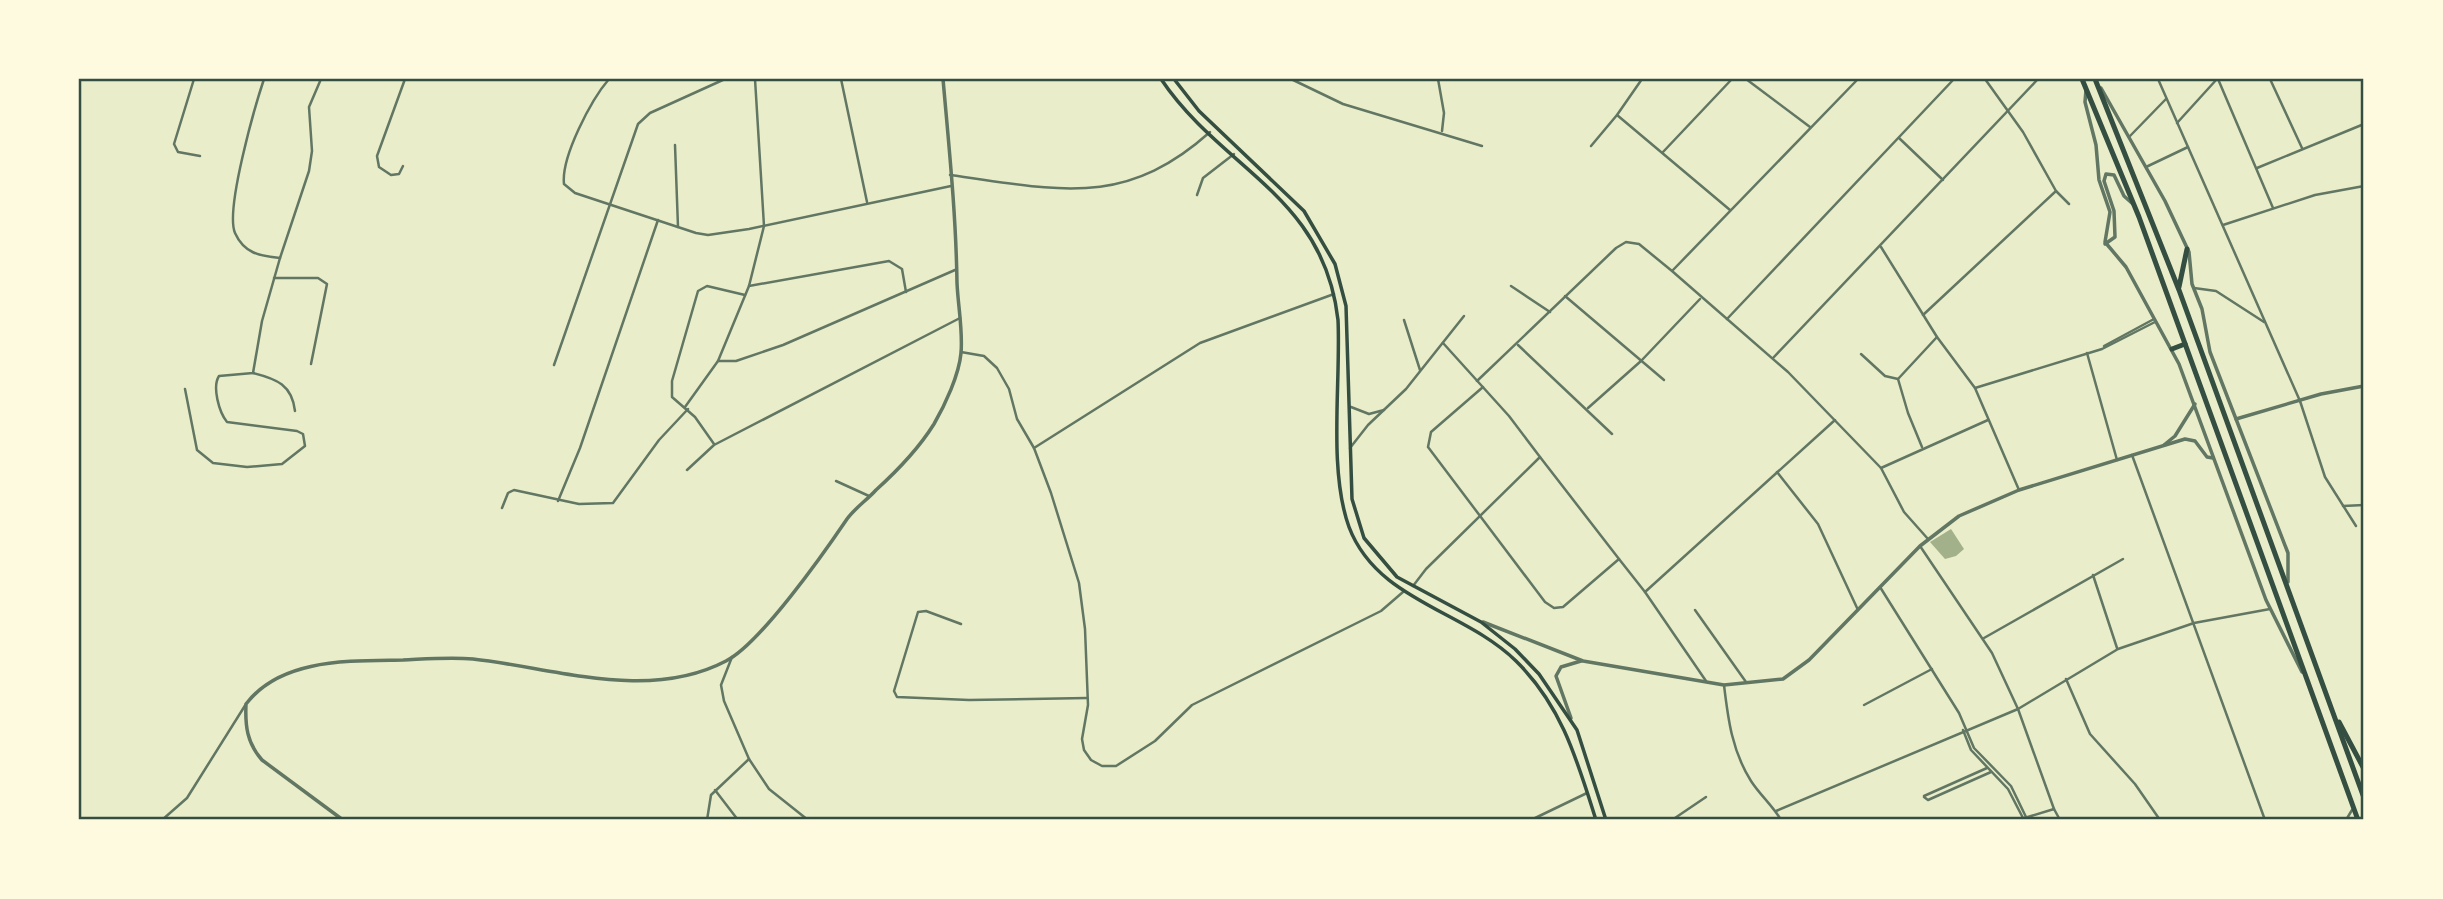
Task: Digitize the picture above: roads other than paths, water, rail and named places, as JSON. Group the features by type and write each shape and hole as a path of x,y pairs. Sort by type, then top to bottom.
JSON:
{"highway":[{"path":"2082,79 2134,206 2358,820"},
{"path":"2096,81 2179,290 2364,798"},
{"path":"2179,290 2187,249"},
{"path":"2172,349 2185,344"},
{"path":"2202,355 2210,352"},
{"path":"2240,455 2248,452"},
{"path":"2330,705 2364,769"}],"main road":[{"path":"1161,79 1175,98 1300,220 1325,263 1335,294 1339,476 1349,527 1371,565 1403,592 1479,632 1529,675 1565,728 1595,820"},
{"path":"1174,79 1199,111 1304,211 1322,237 1345,292 1352,499 1360,530 1380,559 1412,587 1481,622 1527,660 1571,718 1582,741 1605,820"},
{"path":"1339,389 1348,389"}],"street":[{"path":"194,79 174,144 178,152 200,156"},
{"path":"264,79 236,193 233,227 241,243 252,253 280,258"},
{"path":"253,373 274,278 309,172 312,151 309,107 321,79"},
{"path":"403,166 399,174 391,175 379,167 377,156 405,79"},
{"path":"609,79 592,102 564,178 568,189 678,227 708,235 764,226 952,186"},
{"path":"554,365 638,124 661,107 725,79"},
{"path":"502,508 508,493 514,490 558,501 604,505 617,500 718,361 750,286 764,226 755,79"},
{"path":"841,79 867,203"},
{"path":"162,820 187,798 256,691 278,677 336,662 468,659 599,678 656,680 705,670 733,657 750,643 852,513 932,427 961,352 956,210 950,175 943,79"},
{"path":"1291,79 1343,104 1482,146"},
{"path":"1438,79 1444,113 1442,132"},
{"path":"1591,146 1618,115 1642,79"},
{"path":"1663,152 1732,79"},
{"path":"1746,79 1810,127"},
{"path":"1672,271 1858,79"},
{"path":"1727,319 1954,79"},
{"path":"1985,79 2008,111 2056,191 2069,204"},
{"path":"1773,358 2038,79"},
{"path":"2158,79 2300,401 2325,477 2356,526"},
{"path":"2177,123 2217,79 2273,208"},
{"path":"2270,79 2302,148"},
{"path":"2096,81 2147,167 2187,249 2193,288 2202,309 2210,352 2289,555 2288,592"},
{"path":"2087,88 2085,105 2096,145 2098,175 2110,212 2105,244"},
{"path":"2130,136 2166,99"},
{"path":"1618,115 1730,211"},
{"path":"2256,169 2364,124"},
{"path":"950,175 1057,189 1101,188 1148,175 1210,132"},
{"path":"1899,138 1943,180"},
{"path":"675,145 678,227"},
{"path":"2147,167 2188,147"},
{"path":"1197,195 1203,178 1234,154"},
{"path":"2105,244 2115,237 2117,226 2104,181 2106,174 2114,175 2124,196 2134,206"},
{"path":"2223,225 2315,195 2364,186"},
{"path":"1923,315 2056,191"},
{"path":"558,501 580,449 658,220"},
{"path":"1477,381 1518,345 1565,296 1626,242 1639,244 1700,299 1773,358 1835,420 1881,468 1904,512 1928,539"},
{"path":"2105,244 2126,267 2172,349 2195,404 2270,609 2305,677"},
{"path":"1880,246 1937,337 1975,388 2019,490"},
{"path":"750,286 890,261 901,266 906,292"},
{"path":"718,361 755,355 957,269"},
{"path":"274,278 318,278 327,284 311,364"},
{"path":"715,444 686,408 672,397 671,388 698,291 707,286 746,295"},
{"path":"1511,286 1550,312"},
{"path":"2193,288 2216,291 2264,322"},
{"path":"1034,448 1200,343 1335,294"},
{"path":"1565,296 1664,380"},
{"path":"1588,408 1641,361 1700,299"},
{"path":"1350,449 1368,425 1387,409 1420,371 1464,316"},
{"path":"687,470 715,444 960,318"},
{"path":"1404,320 1420,371"},
{"path":"1975,388 2099,349 2156,320"},
{"path":"1898,379 1937,337"},
{"path":"1443,343 1541,457 1645,592 1707,682"},
{"path":"1518,345 1588,408 1612,434"},
{"path":"961,352 979,354 992,362 1009,389 1017,419 1034,448 1077,578 1085,629 1088,705 1082,739 1084,750 1096,764 1116,766 1155,741 1192,705 1381,611 1403,592"},
{"path":"2087,353 2117,460"},
{"path":"1861,354 1885,376 1898,379"},
{"path":"185,389 197,450 207,460 220,466 282,464 305,446 303,434 229,423 222,415 216,388 217,378 253,373 286,386 292,394 295,411"},
{"path":"1898,379 1922,447"},
{"path":"2236,419 2364,386"},
{"path":"1483,387 1431,432 1427,442 1434,457 1545,602 1554,608 1568,604 1619,559"},
{"path":"2162,446 2175,436 2195,404"},
{"path":"1348,406 1366,414 1387,409"},
{"path":"1645,592 1835,420"},
{"path":"1881,468 1922,447 1988,420"},
{"path":"1481,622 1583,661 1724,685 1747,684 1789,676 1920,546 1959,516 2019,490 2162,446 2193,439 2207,457 2213,458"},
{"path":"2132,455 2265,820"},
{"path":"1412,587 1479,516 1541,457"},
{"path":"1777,472 1818,524 1858,610"},
{"path":"836,481 870,496"},
{"path":"2343,506 2364,505"},
{"path":"1920,546 1984,638 2018,709 2060,820"},
{"path":"1984,638 2123,559"},
{"path":"2093,575 2118,649"},
{"path":"1880,587 1932,669 1974,748 2008,789 2024,818"},
{"path":"1776,811 1866,776 1965,730 2018,709 2118,649 2194,623 2270,609"},
{"path":"961,624 924,610 918,612 894,691 897,697 956,700 1087,698"},
{"path":"1695,610 1747,684"},
{"path":"733,657 720,685 724,701 749,759 769,789 808,820"},
{"path":"1571,718 1558,685 1557,671 1568,664 1583,661"},
{"path":"1864,705 1932,669"},
{"path":"2066,679 2090,734 2141,791 2160,820"},
{"path":"1724,685 1730,731 1740,760 1752,783 1782,820"},
{"path":"246,705 247,736 256,753 343,820"},
{"path":"707,820 707,806 715,790 749,759"},
{"path":"1989,767 1934,790 1924,797 1927,800 1993,771"},
{"path":"715,790 738,820"},
{"path":"1934,790 1937,795"},
{"path":"1531,820 1587,793"},
{"path":"1672,820 1678,819 1706,797"},
{"path":"2346,820 2353,807"},
{"path":"2018,820 2054,809"}]}
